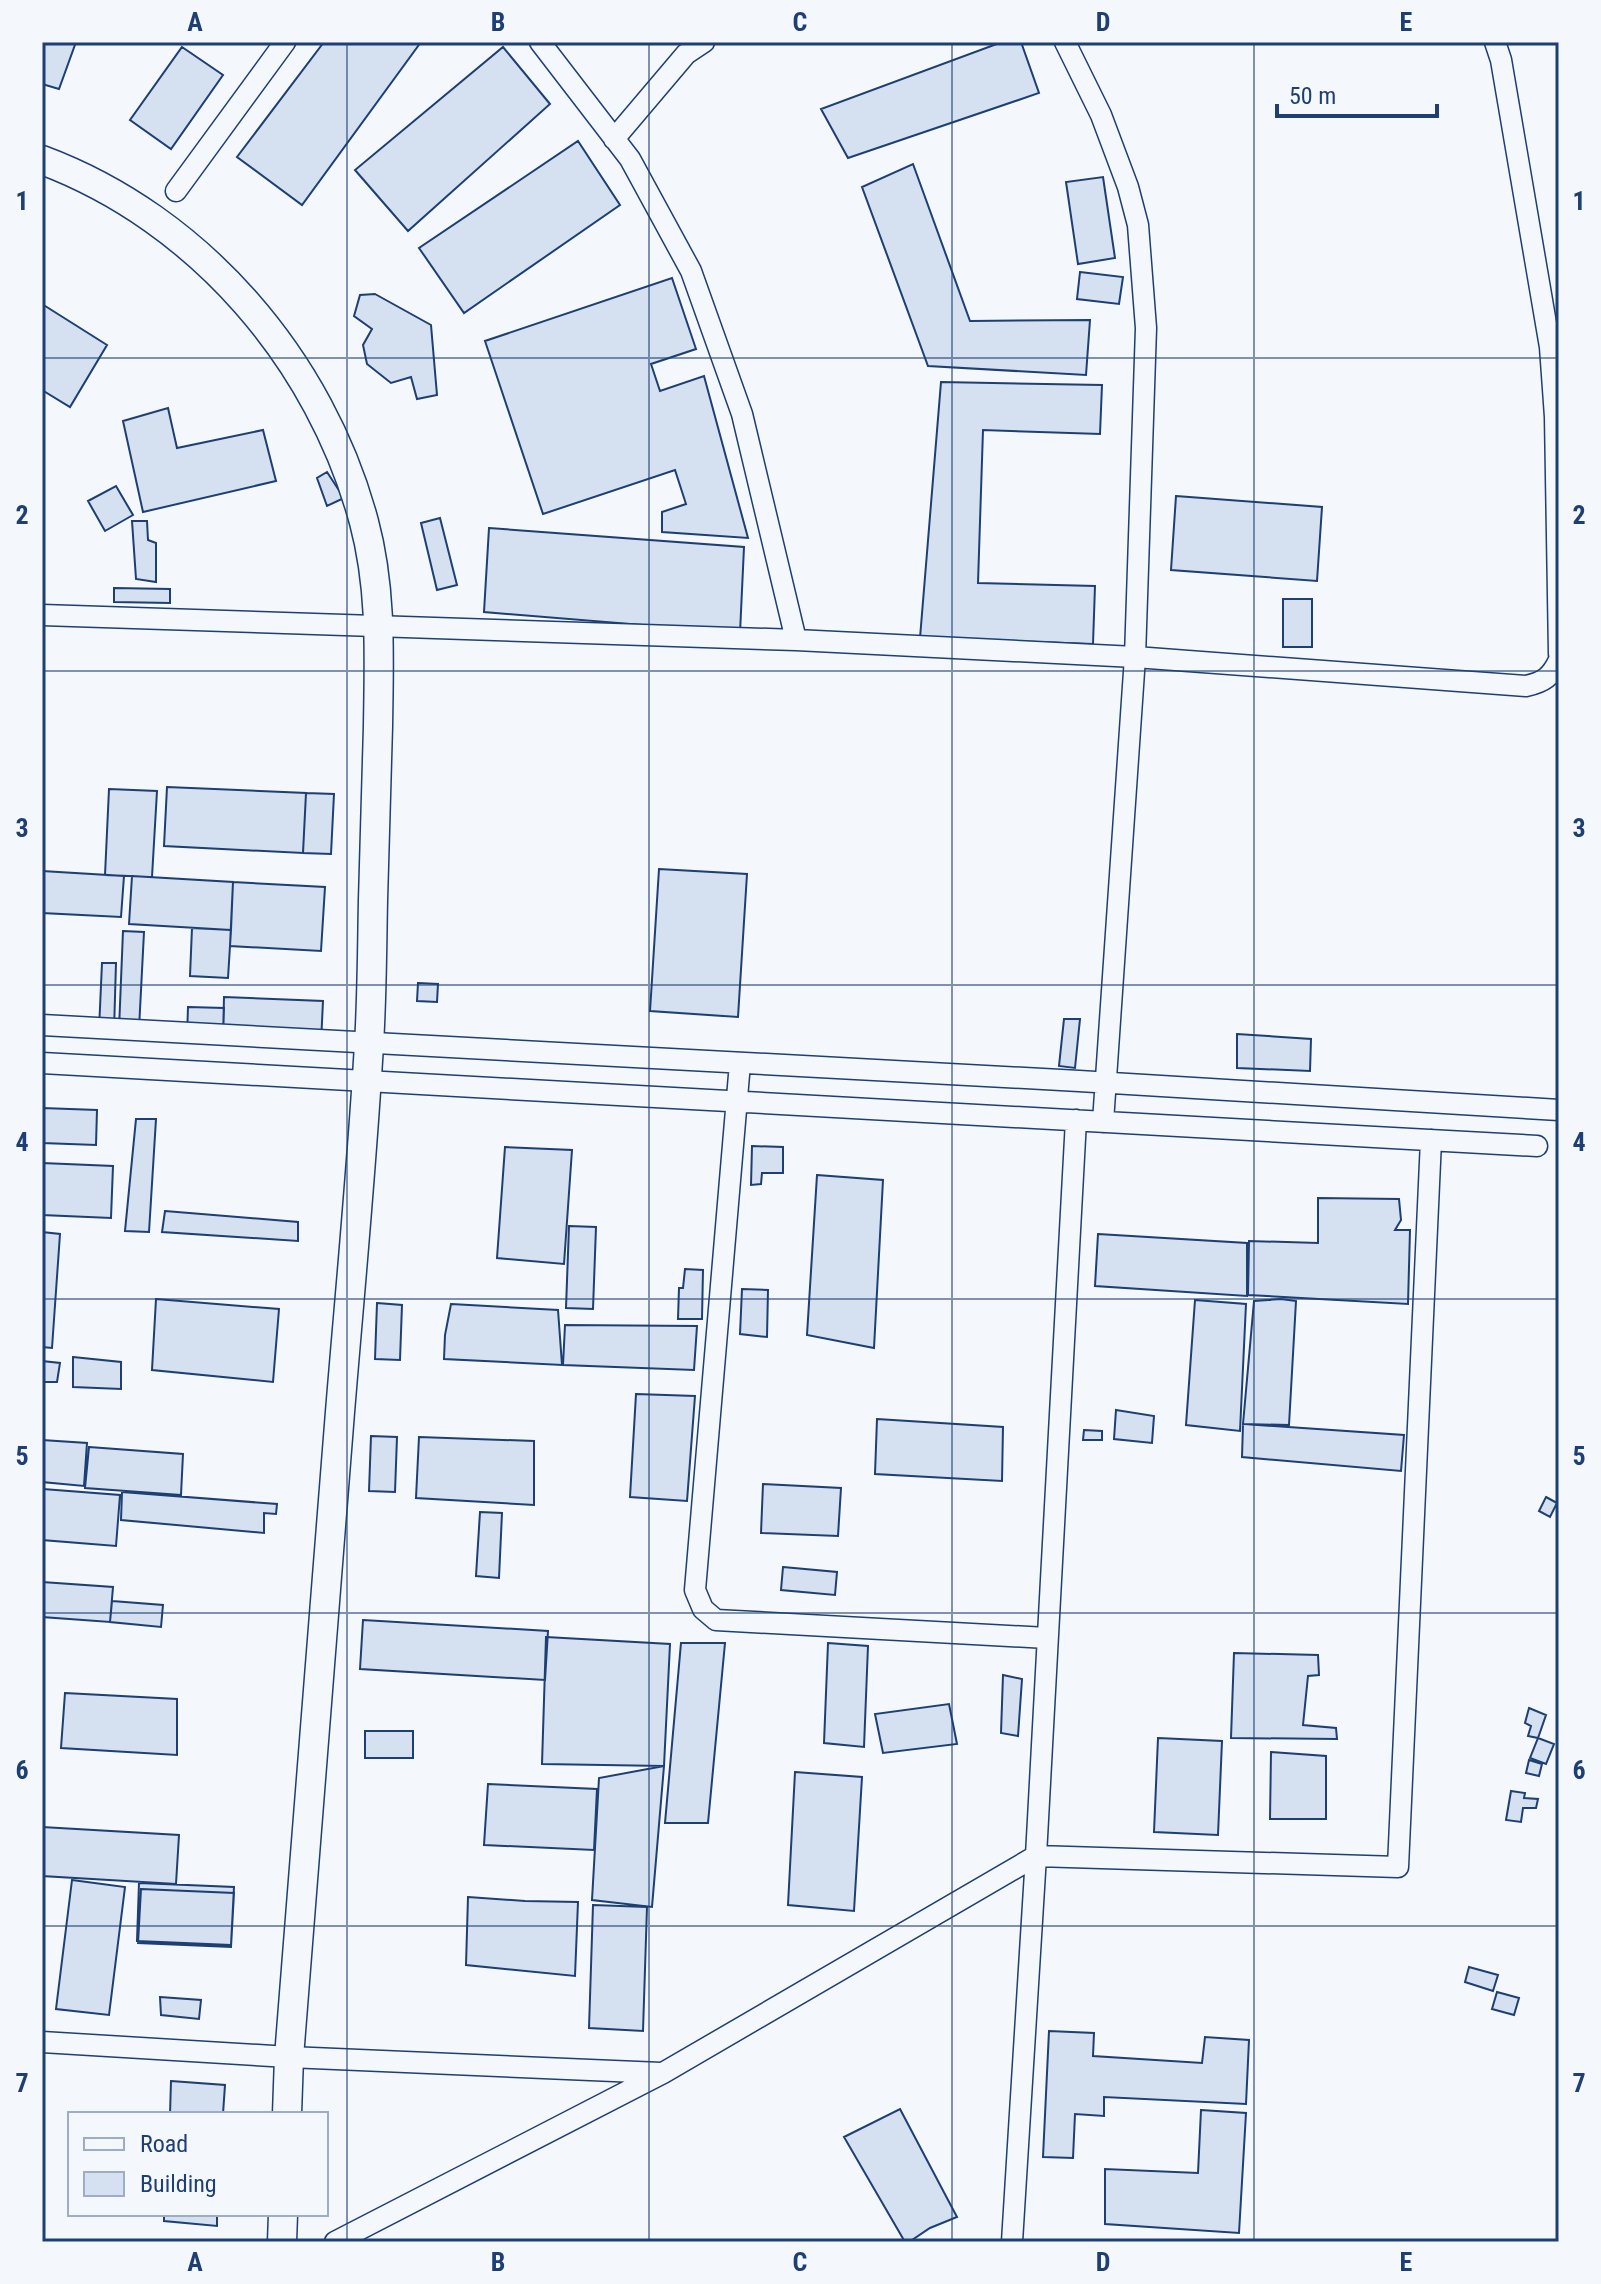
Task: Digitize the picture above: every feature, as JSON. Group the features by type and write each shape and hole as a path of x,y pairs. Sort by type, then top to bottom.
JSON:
{"street":[{"path":"176,191 285,42"},
{"path":"540,42 630,159 691,271 742,414 796,640"},
{"path":"614,139 686,54 704,42"},
{"path":"1065,42 1101,115 1128,187 1138,225 1146,328 1135,657 1103,1122"},
{"path":"42,615 796,640 1135,657 1526,686 1542,683 1552,675 1559,657 1555,417 1550,347 1501,60 1495,42"},
{"path":"42,160 125,201 189,247 228,281 265,325 303,378 328,424 363,519 375,572 379,626 369,1042 287,2112"},
{"path":"42,1025 1558,1110"},
{"path":"42,1063 1537,1146"},
{"path":"740,1063 695,1590 703,1609 716,1620 1047,1638"},
{"path":"1012,2242 1076,1120"},
{"path":"335,2242 663,2073 1036,1856 1398,1867 1431,1140"},
{"path":"42,2042 289,2057 663,2073"},
{"path":"282,2242 283,2216"}],"building":[{"path":"42,42 76,42 59,89 42,84"},
{"path":"324,42 421,42 302,205 237,157"},
{"path":"1002,42 1021,42 1039,93 848,158 821,109"},
{"path":"182,47 223,75 171,149 130,120"},
{"path":"503,47 550,104 408,231 355,170"},
{"path":"578,141 620,205 464,313 419,248"},
{"path":"913,164 970,321 1090,320 1086,375 928,366 862,187"},
{"path":"1103,177 1115,258 1078,264 1066,182"},
{"path":"1080,272 1123,277 1119,304 1077,299"},
{"path":"672,278 696,349 651,364 660,391 704,376 748,538 662,532 662,512 686,504 675,470 543,514 485,341"},
{"path":"375,294 431,325 437,395 417,399 411,377 391,383 367,364 363,345 372,329 354,316 360,295"},
{"path":"42,304 107,345 70,407 42,390"},
{"path":"941,382 1102,385 1100,434 983,430 978,583 1095,586 1093,644 920,638"},
{"path":"168,408 177,448 263,430 276,481 143,512 123,421"},
{"path":"327,472 344,498 327,506 317,478"},
{"path":"116,486 133,515 105,531 88,501"},
{"path":"1176,496 1322,507 1317,581 1171,570"},
{"path":"440,518 457,585 437,590 421,523"},
{"path":"132,521 147,521 148,540 156,543 156,582 136,579"},
{"path":"489,528 744,547 740,633 484,612"},
{"path":"114,588 170,589 170,603 114,602"},
{"path":"1283,599 1312,599 1312,647 1283,647"},
{"path":"167,787 306,793 303,853 164,846"},
{"path":"109,789 157,791 152,877 105,875"},
{"path":"306,793 334,794 331,854 303,853"},
{"path":"659,869 747,874 738,1017 650,1011"},
{"path":"42,871 124,876 121,917 42,913"},
{"path":"132,876 233,882 231,930 129,924"},
{"path":"233,882 325,887 321,951 230,946"},
{"path":"192,928 231,930 228,978 190,976"},
{"path":"123,931 144,932 139,1029 119,1029"},
{"path":"102,963 116,963 114,1031 99,1030"},
{"path":"418,983 438,984 437,1002 417,1001"},
{"path":"224,997 323,1001 321,1043 223,1039"},
{"path":"188,1007 224,1008 223,1039 187,1038"},
{"path":"1064,1019 1080,1019 1075,1068 1059,1066"},
{"path":"1237,1034 1311,1039 1310,1071 1237,1068"},
{"path":"42,1108 97,1110 96,1145 42,1143"},
{"path":"136,1119 156,1119 149,1232 125,1231"},
{"path":"752,1146 783,1147 783,1173 762,1173 761,1184 751,1185"},
{"path":"505,1147 572,1150 564,1264 497,1258"},
{"path":"42,1163 113,1166 111,1218 42,1215"},
{"path":"817,1175 883,1180 874,1348 807,1335"},
{"path":"1318,1198 1399,1199 1401,1220 1395,1230 1410,1230 1408,1304 1248,1295 1249,1241 1318,1243"},
{"path":"165,1211 298,1222 298,1241 162,1232"},
{"path":"569,1226 596,1227 593,1309 566,1308"},
{"path":"42,1232 60,1234 52,1348 42,1347"},
{"path":"1098,1234 1247,1243 1247,1296 1095,1286"},
{"path":"685,1269 703,1270 702,1319 678,1319 679,1288 683,1288"},
{"path":"742,1289 768,1290 767,1337 740,1334"},
{"path":"156,1299 279,1309 273,1382 152,1370"},
{"path":"1195,1300 1246,1304 1240,1431 1186,1425"},
{"path":"1254,1301 1296,1301 1289,1425 1243,1424"},
{"path":"377,1303 402,1305 400,1360 375,1359"},
{"path":"451,1304 558,1310 562,1365 444,1359"},
{"path":"565,1325 697,1326 694,1370 563,1365"},
{"path":"73,1357 121,1362 121,1389 73,1387"},
{"path":"42,1361 60,1363 57,1382 42,1382"},
{"path":"636,1394 695,1396 687,1501 630,1497"},
{"path":"1116,1410 1154,1416 1152,1443 1114,1439"},
{"path":"877,1419 1003,1427 1002,1481 875,1474"},
{"path":"1243,1424 1404,1435 1401,1471 1242,1457"},
{"path":"1084,1430 1102,1431 1102,1440 1083,1440"},
{"path":"371,1436 397,1437 395,1492 369,1491"},
{"path":"419,1437 534,1441 534,1505 416,1498"},
{"path":"42,1440 87,1443 84,1486 42,1482"},
{"path":"89,1447 183,1454 181,1495 85,1488"},
{"path":"763,1484 841,1488 838,1536 761,1533"},
{"path":"43,1489 120,1495 116,1546 42,1540"},
{"path":"122,1492 277,1504 276,1514 264,1513 264,1533 121,1520"},
{"path":"1546,1497 1557,1503 1550,1517 1539,1511"},
{"path":"480,1512 502,1513 499,1578 476,1576"},
{"path":"783,1567 837,1572 835,1595 781,1590"},
{"path":"42,1582 113,1587 110,1622 42,1617"},
{"path":"112,1601 163,1605 161,1627 110,1622"},
{"path":"363,1620 548,1631 545,1680 360,1669"},
{"path":"546,1637 670,1644 664,1766 542,1764"},
{"path":"681,1643 725,1643 708,1823 665,1823"},
{"path":"828,1643 868,1646 864,1747 824,1743"},
{"path":"1234,1653 1318,1655 1319,1675 1308,1676 1303,1725 1336,1728 1337,1739 1231,1738"},
{"path":"1003,1675 1022,1679 1018,1736 1001,1733"},
{"path":"65,1693 177,1699 177,1755 61,1748"},
{"path":"949,1704 957,1744 883,1753 875,1714"},
{"path":"1529,1708 1546,1715 1538,1738 1528,1736 1531,1726 1525,1723"},
{"path":"365,1731 413,1731 413,1758 365,1758"},
{"path":"1158,1738 1222,1741 1218,1835 1154,1832"},
{"path":"1538,1738 1554,1744 1546,1764 1530,1758"},
{"path":"1271,1752 1326,1756 1326,1819 1270,1819"},
{"path":"1529,1760 1542,1764 1539,1776 1526,1773"},
{"path":"664,1766 652,1907 592,1900 599,1778"},
{"path":"795,1772 862,1777 854,1911 788,1905"},
{"path":"488,1784 597,1789 594,1850 484,1845"},
{"path":"1511,1791 1525,1793 1524,1798 1538,1799 1536,1808 1523,1808 1521,1822 1506,1820"},
{"path":"42,1827 179,1835 176,1884 42,1876"},
{"path":"72,1880 125,1887 109,2015 56,2009"},
{"path":"139,1883 234,1887 231,1945 137,1941"},
{"path":"141,1889 234,1893 231,1947 138,1943"},
{"path":"468,1897 578,1902 575,1976 466,1965"},
{"path":"593,1905 647,1907 643,2031 589,2028"},
{"path":"1469,1967 1498,1975 1493,1991 1465,1982"},
{"path":"1497,1992 1519,1998 1514,2015 1492,2009"},
{"path":"160,1997 201,2000 199,2019 161,2015"},
{"path":"1049,2031 1094,2033 1093,2056 1202,2063 1205,2037 1249,2040 1246,2104 1104,2097 1104,2116 1075,2114 1073,2158 1043,2157"},
{"path":"171,2081 225,2085 223,2112 170,2112"},
{"path":"900,2109 957,2217 930,2228 909,2242 905,2242 844,2137"},
{"path":"1201,2110 1246,2113 1239,2233 1105,2224 1105,2169 1198,2173"},
{"path":"164,2216 217,2216 217,2226 164,2221"}]}
